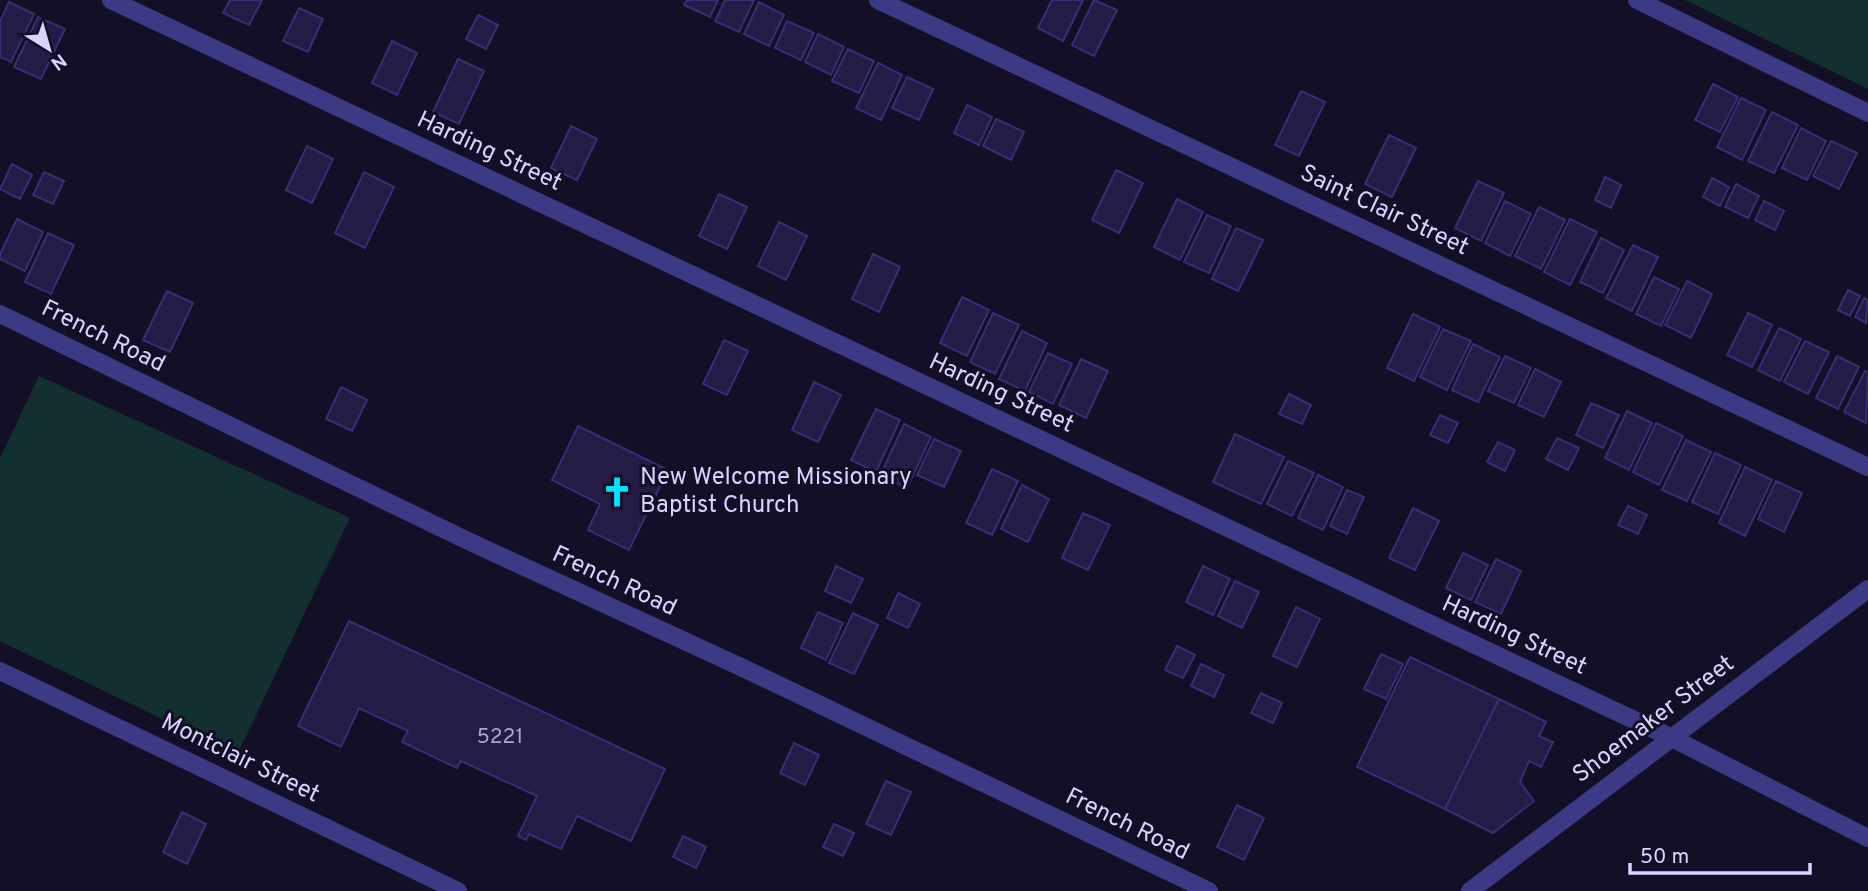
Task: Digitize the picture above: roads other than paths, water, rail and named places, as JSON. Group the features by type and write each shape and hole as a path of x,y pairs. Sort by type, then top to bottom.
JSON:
{"street":[{"name":"Harding Street","path":"111,0 1670,737 1868,838"},
{"name":"Saint Clair Street","path":"878,0 1868,467"},
{"path":"1637,0 1868,113"},
{"name":"French Road","path":"0,314 466,540 743,668 1209,891"},
{"name":"Shoemaker Street","path":"1470,891 1868,589"},
{"name":"Montclair Street","path":"0,671 458,891"}],"place":[{"name":"New Welcome Missionary Baptist Church","path":"617,492"}]}
